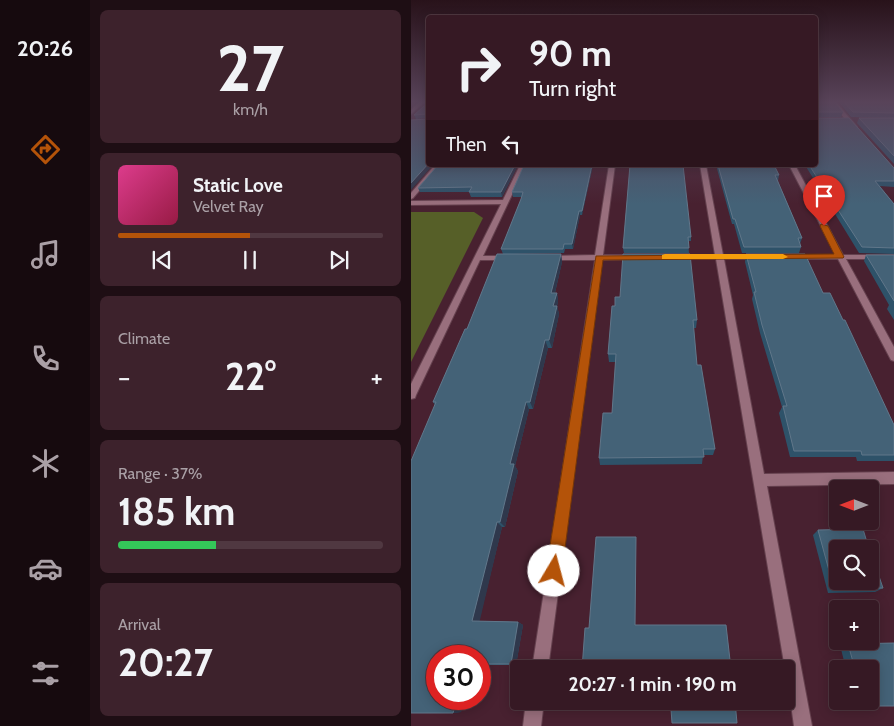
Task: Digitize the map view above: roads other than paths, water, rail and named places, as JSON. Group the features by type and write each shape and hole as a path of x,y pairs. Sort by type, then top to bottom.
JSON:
{"street":[{"path":"411,197 435,167"},
{"path":"411,395 522,167"},
{"path":"541,660 612,167"},
{"path":"703,167 721,257 803,726"},
{"path":"793,167 894,357"},
{"path":"411,202 504,202"},
{"path":"543,258 646,257"},
{"path":"665,257 771,257"},
{"path":"790,257 894,257"},
{"path":"477,258 515,258"},
{"path":"760,480 894,478"},
{"path":"531,726 534,710"}]}
